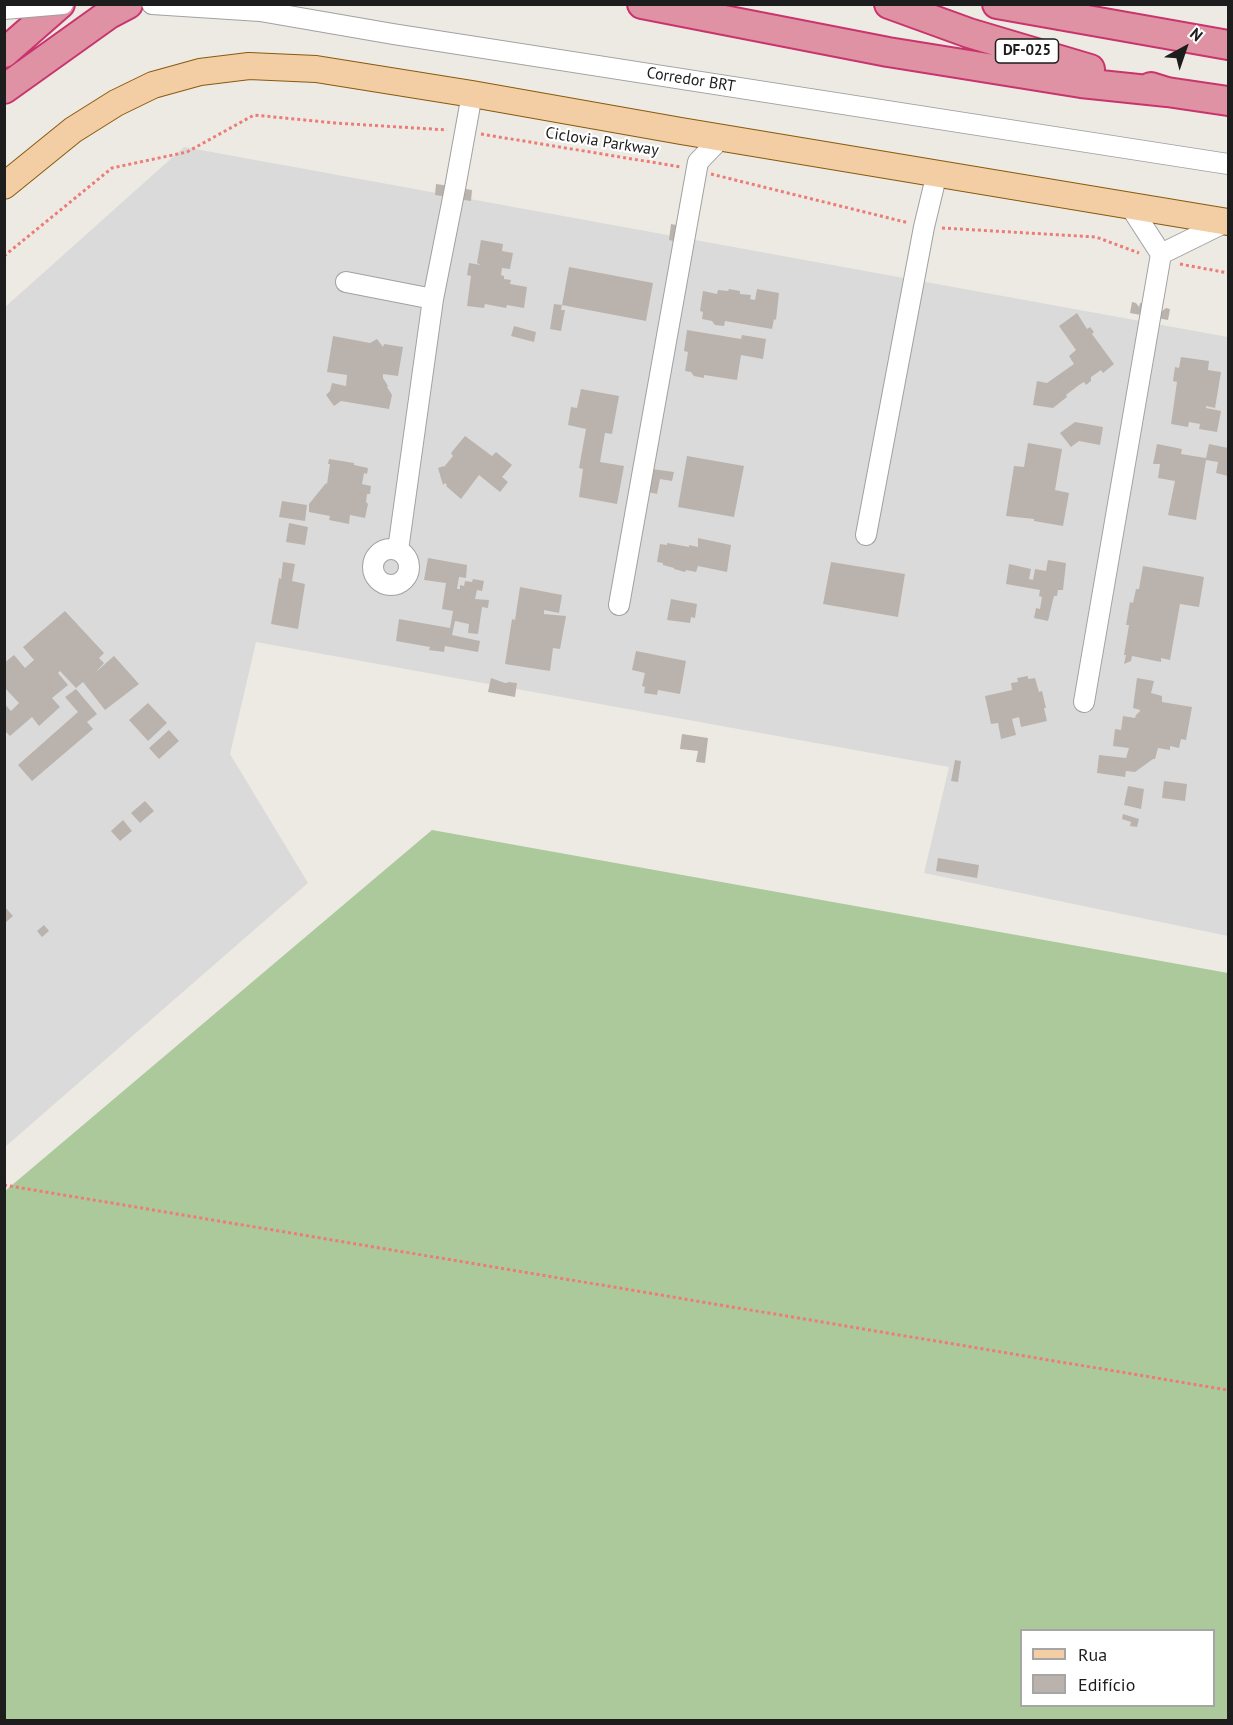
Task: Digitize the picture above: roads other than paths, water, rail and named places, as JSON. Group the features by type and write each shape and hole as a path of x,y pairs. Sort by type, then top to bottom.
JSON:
{"highway":[{"path":"4,53 61,4"},
{"path":"4,89 128,4"},
{"path":"642,4 900,53 1080,83 1167,92"},
{"name":"DF-025","path":"889,4 969,33 1167,92 1228,101"},
{"name":"DF-025","path":"999,5 1228,45"}],"main road":[{"path":"4,186 73,130 116,103 153,86 200,72 249,66 316,69 1227,222"}],"street":[{"path":"4,9 61,4"},
{"name":"Corredor BRT","path":"153,4 260,11 393,34 1228,164"},
{"path":"398,549 433,299 472,94"},
{"path":"681,131 697,166"},
{"path":"619,605 697,166 722,137"},
{"path":"866,535 924,226 937,172"},
{"path":"1084,702 1160,257 1130,206"},
{"path":"1160,257 1227,222"},
{"path":"346,282 433,299"}]}
